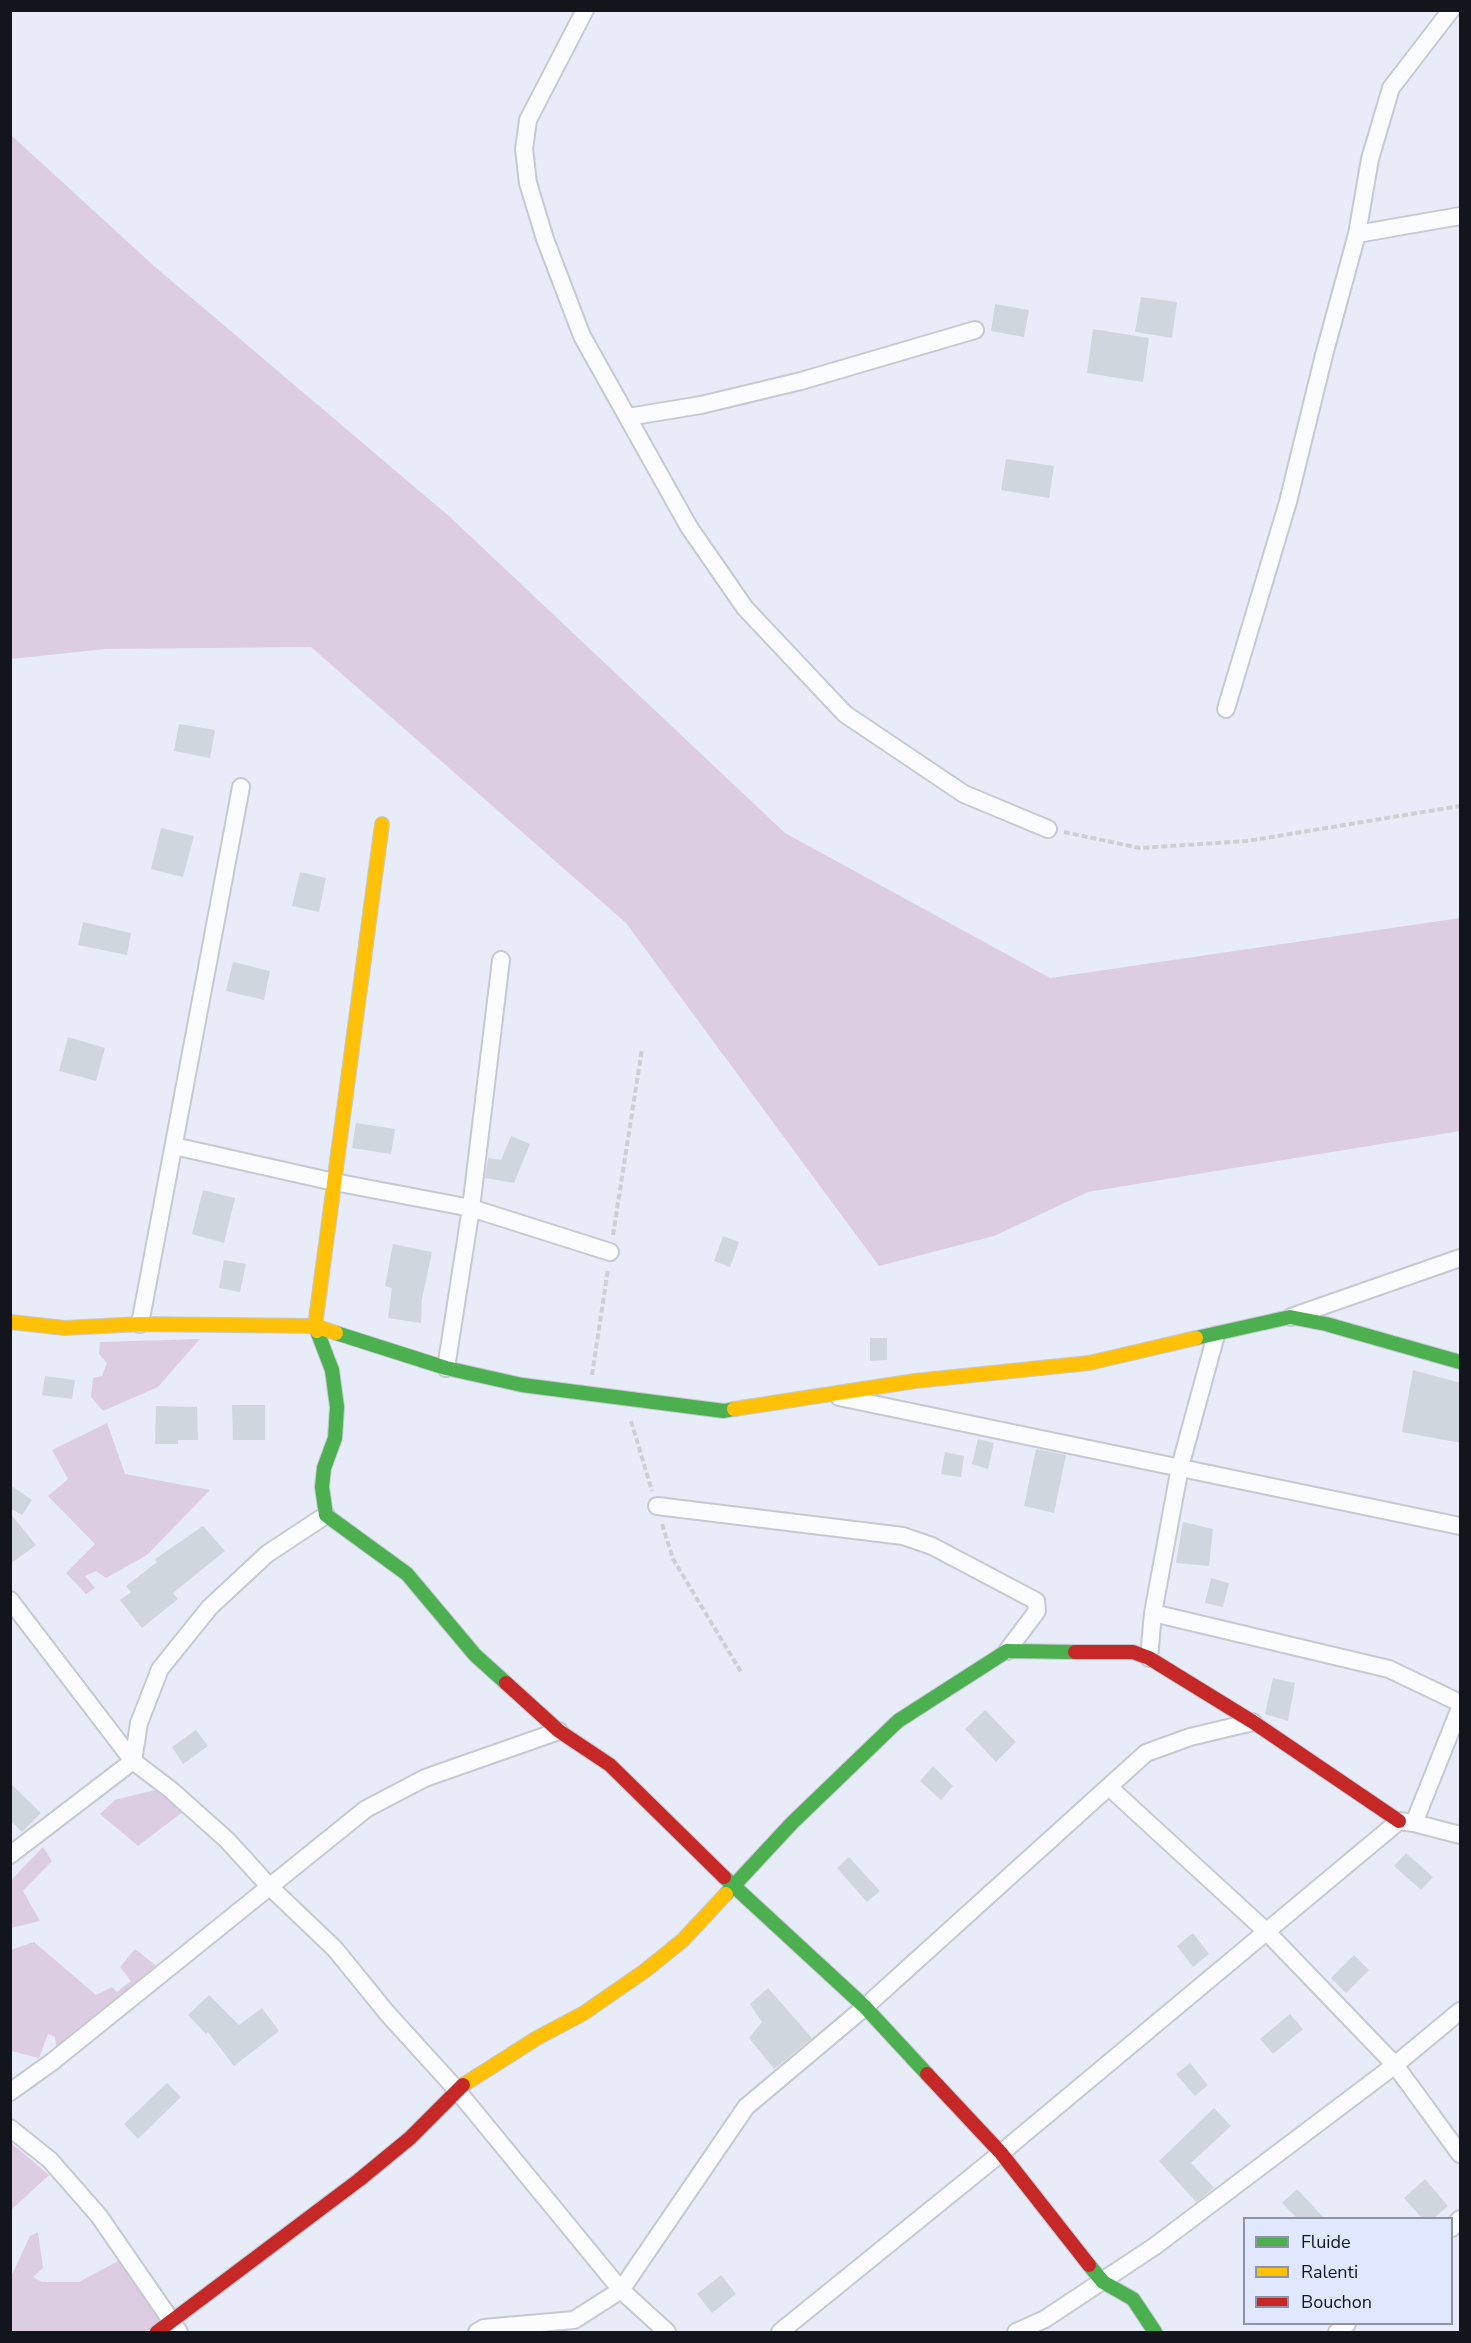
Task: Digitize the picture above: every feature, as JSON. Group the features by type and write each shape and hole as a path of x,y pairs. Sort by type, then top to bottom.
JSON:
{"street":[{"path":"585,10 528,120 524,149 528,183 545,239 582,336 689,527 745,608 845,714 964,794 1048,829"},
{"path":"1226,709 1288,502 1357,234 1370,159 1391,88 1451,10"},
{"path":"1357,234 1461,216"},
{"path":"628,417 701,405 801,381 975,330"},
{"path":"140,1324 241,787"},
{"path":"382,824 315,1326 332,1370 337,1407 335,1438 324,1468 322,1487 326,1515 407,1574 475,1655 559,1731 610,1765 732,1886 865,2007 1001,2153 1103,2282 1133,2299 1155,2332"},
{"path":"446,1368 471,1208 501,960"},
{"path":"174,1146 334,1182 471,1208 610,1252"},
{"path":"10,1322 65,1328 140,1324 315,1326 446,1368 522,1385 589,1393 624,1400 724,1411 915,1381 1089,1363 1290,1317 1461,1258"},
{"path":"1290,1317 1326,1324 1461,1362"},
{"path":"1149,1658 1153,1613 1180,1467 1216,1335"},
{"path":"832,1395 1461,1526"},
{"path":"10,2128 50,2160 99,2216 169,2329 410,2138 456,2089 537,2038 584,2013 646,1970 683,1940 732,1886 853,1762 898,1721 1007,1651 1036,1611 1036,1601 932,1546 903,1536 657,1506"},
{"path":"10,1855 133,1761 139,1723 160,1669 210,1608 267,1554 326,1515"},
{"path":"10,1600 133,1761 171,1790 227,1840 268,1886 334,1949 387,2013 456,2089 621,2290 667,2332"},
{"path":"1153,1613 1389,1669 1461,1702"},
{"path":"1007,1651 1133,1652 1149,1658 1253,1722 1406,1822 1461,1835"},
{"path":"780,2332 1406,1822 1461,1708"},
{"path":"477,2332 484,2328 574,2320 621,2290 746,2107 865,2007 1146,1753 1190,1737 1253,1722"},
{"path":"10,2092 52,2062 366,1809 425,1778 559,1731"},
{"path":"1109,1786 1268,1933 1395,2065 1461,2154"},
{"path":"1016,2332 1046,2319 1103,2282 1395,2065 1461,2011"}],"path":[{"path":"1048,829 1140,848 1248,841 1461,806"},
{"path":"589,1393 642,1049"},
{"path":"624,1400 673,1559 741,1672"}],"shaded area":[{"path":"11,135 154,266 450,517 785,833 1050,978 1460,918 1460,1131 1088,1192 994,1236 879,1266 626,923 311,647 105,649 11,659"},
{"path":"200,1339 158,1387 103,1411 91,1397 93,1378 102,1376 107,1363 99,1354 100,1342"},
{"path":"107,1423 125,1474 210,1490 147,1555 106,1578 96,1571 85,1576 95,1588 86,1594 66,1573 95,1544 48,1496 68,1479 52,1450"},
{"path":"159,1789 184,1811 138,1846 100,1814 115,1800"},
{"path":"43,1847 52,1861 23,1891 40,1921 11,1928 11,1880"},
{"path":"34,1942 96,1995 112,1987 117,1992 131,1981 120,1967 135,1949 159,1968 57,2055 55,2037 48,2034 39,2058 11,2051 10,1950"},
{"path":"10,2142 49,2175 11,2210 10,2210"},
{"path":"38,2232 43,2268 33,2277 42,2282 79,2282 120,2260 163,2320 147,2332 11,2332 10,2279 30,2236"}],"building":[{"path":"1141,297 1177,302 1172,338 1135,332"},
{"path":"995,304 1029,310 1024,337 991,331"},
{"path":"1093,329 1149,338 1143,382 1087,373"},
{"path":"1006,459 1054,466 1049,498 1001,490"},
{"path":"179,724 215,730 210,758 174,751"},
{"path":"161,828 194,836 183,877 151,869"},
{"path":"300,872 326,878 319,912 292,906"},
{"path":"83,922 131,933 127,955 78,945"},
{"path":"233,962 270,971 264,1000 226,991"},
{"path":"68,1037 105,1048 96,1081 59,1071"},
{"path":"356,1123 395,1129 391,1154 352,1148"},
{"path":"511,1136 530,1144 514,1183 485,1178 488,1158 501,1160"},
{"path":"203,1190 235,1198 224,1243 192,1234"},
{"path":"723,1236 739,1242 730,1267 714,1261"},
{"path":"393,1244 432,1252 422,1299 421,1323 388,1318 392,1288 385,1286"},
{"path":"224,1260 246,1264 240,1292 219,1288"},
{"path":"870,1338 887,1338 887,1360 870,1361"},
{"path":"1413,1370 1461,1383 1461,1443 1402,1432"},
{"path":"45,1376 75,1380 72,1399 42,1395"},
{"path":"232,1405 265,1405 265,1440 233,1440"},
{"path":"156,1406 197,1407 198,1440 178,1440 178,1444 155,1444"},
{"path":"978,1439 994,1443 988,1469 972,1464"},
{"path":"1036,1449 1066,1455 1054,1513 1024,1506"},
{"path":"945,1452 964,1456 961,1477 941,1474"},
{"path":"10,1485 32,1500 22,1515 10,1508"},
{"path":"10,1513 36,1545 10,1564"},
{"path":"1183,1522 1213,1529 1209,1566 1176,1563"},
{"path":"203,1526 225,1551 173,1593 178,1599 142,1628 120,1600 131,1592 126,1586 157,1562 155,1559"},
{"path":"1211,1578 1229,1583 1223,1607 1205,1603"},
{"path":"1273,1678 1295,1683 1288,1721 1265,1714"},
{"path":"985,1710 1016,1742 996,1762 965,1729"},
{"path":"196,1730 208,1746 183,1764 172,1747"},
{"path":"933,1766 953,1786 941,1800 920,1781"},
{"path":"10,1783 41,1813 22,1832 10,1820"},
{"path":"1406,1853 1433,1877 1421,1890 1394,1866"},
{"path":"849,1857 880,1891 867,1902 837,1868"},
{"path":"1193,1933 1209,1954 1193,1967 1177,1946"},
{"path":"1354,1955 1369,1970 1346,1993 1331,1978"},
{"path":"768,1988 812,2038 774,2069 749,2038 762,2022 750,2004"},
{"path":"209,1995 239,2025 262,2008 279,2031 234,2066 208,2032 206,2034 188,2015"},
{"path":"1290,2014 1303,2029 1273,2054 1260,2039"},
{"path":"1190,2063 1208,2085 1195,2096 1176,2074"},
{"path":"167,2083 181,2097 138,2139 124,2124"},
{"path":"1214,2108 1231,2126 1191,2163 1214,2188 1196,2202 1159,2161"},
{"path":"1425,2179 1448,2206 1435,2217 1421,2217 1404,2198"},
{"path":"1297,2189 1323,2217 1296,2217 1282,2203"},
{"path":"721,2275 736,2294 712,2313 697,2294"}],"traffic: fast":[{"path":"1196,1338 1290,1317 1326,1324 1460,1362"},
{"path":"317,1331 332,1370 337,1407 335,1438 324,1468 322,1487 326,1515 407,1574 475,1655 506,1683"},
{"path":"336,1333 446,1368 522,1385 724,1411 734,1409"},
{"path":"726,1894 792,1823 898,1721 1007,1651 1075,1652"},
{"path":"724,1877 865,2007 927,2074"},
{"path":"1089,2265 1103,2282 1133,2299 1155,2332"}],"traffic: slow":[{"path":"317,1331 315,1326 382,824"},
{"path":"10,1322 65,1328 140,1324 315,1326 336,1333"},
{"path":"734,1409 915,1381 1089,1363 1196,1338"},
{"path":"463,2085 537,2038 584,2013 646,1970 683,1940 726,1894"}],"traffic: jam":[{"path":"1075,1652 1133,1652 1149,1658 1253,1722 1399,1821"},
{"path":"506,1683 559,1731 610,1765 724,1877"},
{"path":"927,2074 1001,2153 1089,2265"},
{"path":"157,2332 359,2180 410,2138 463,2085"}]}
